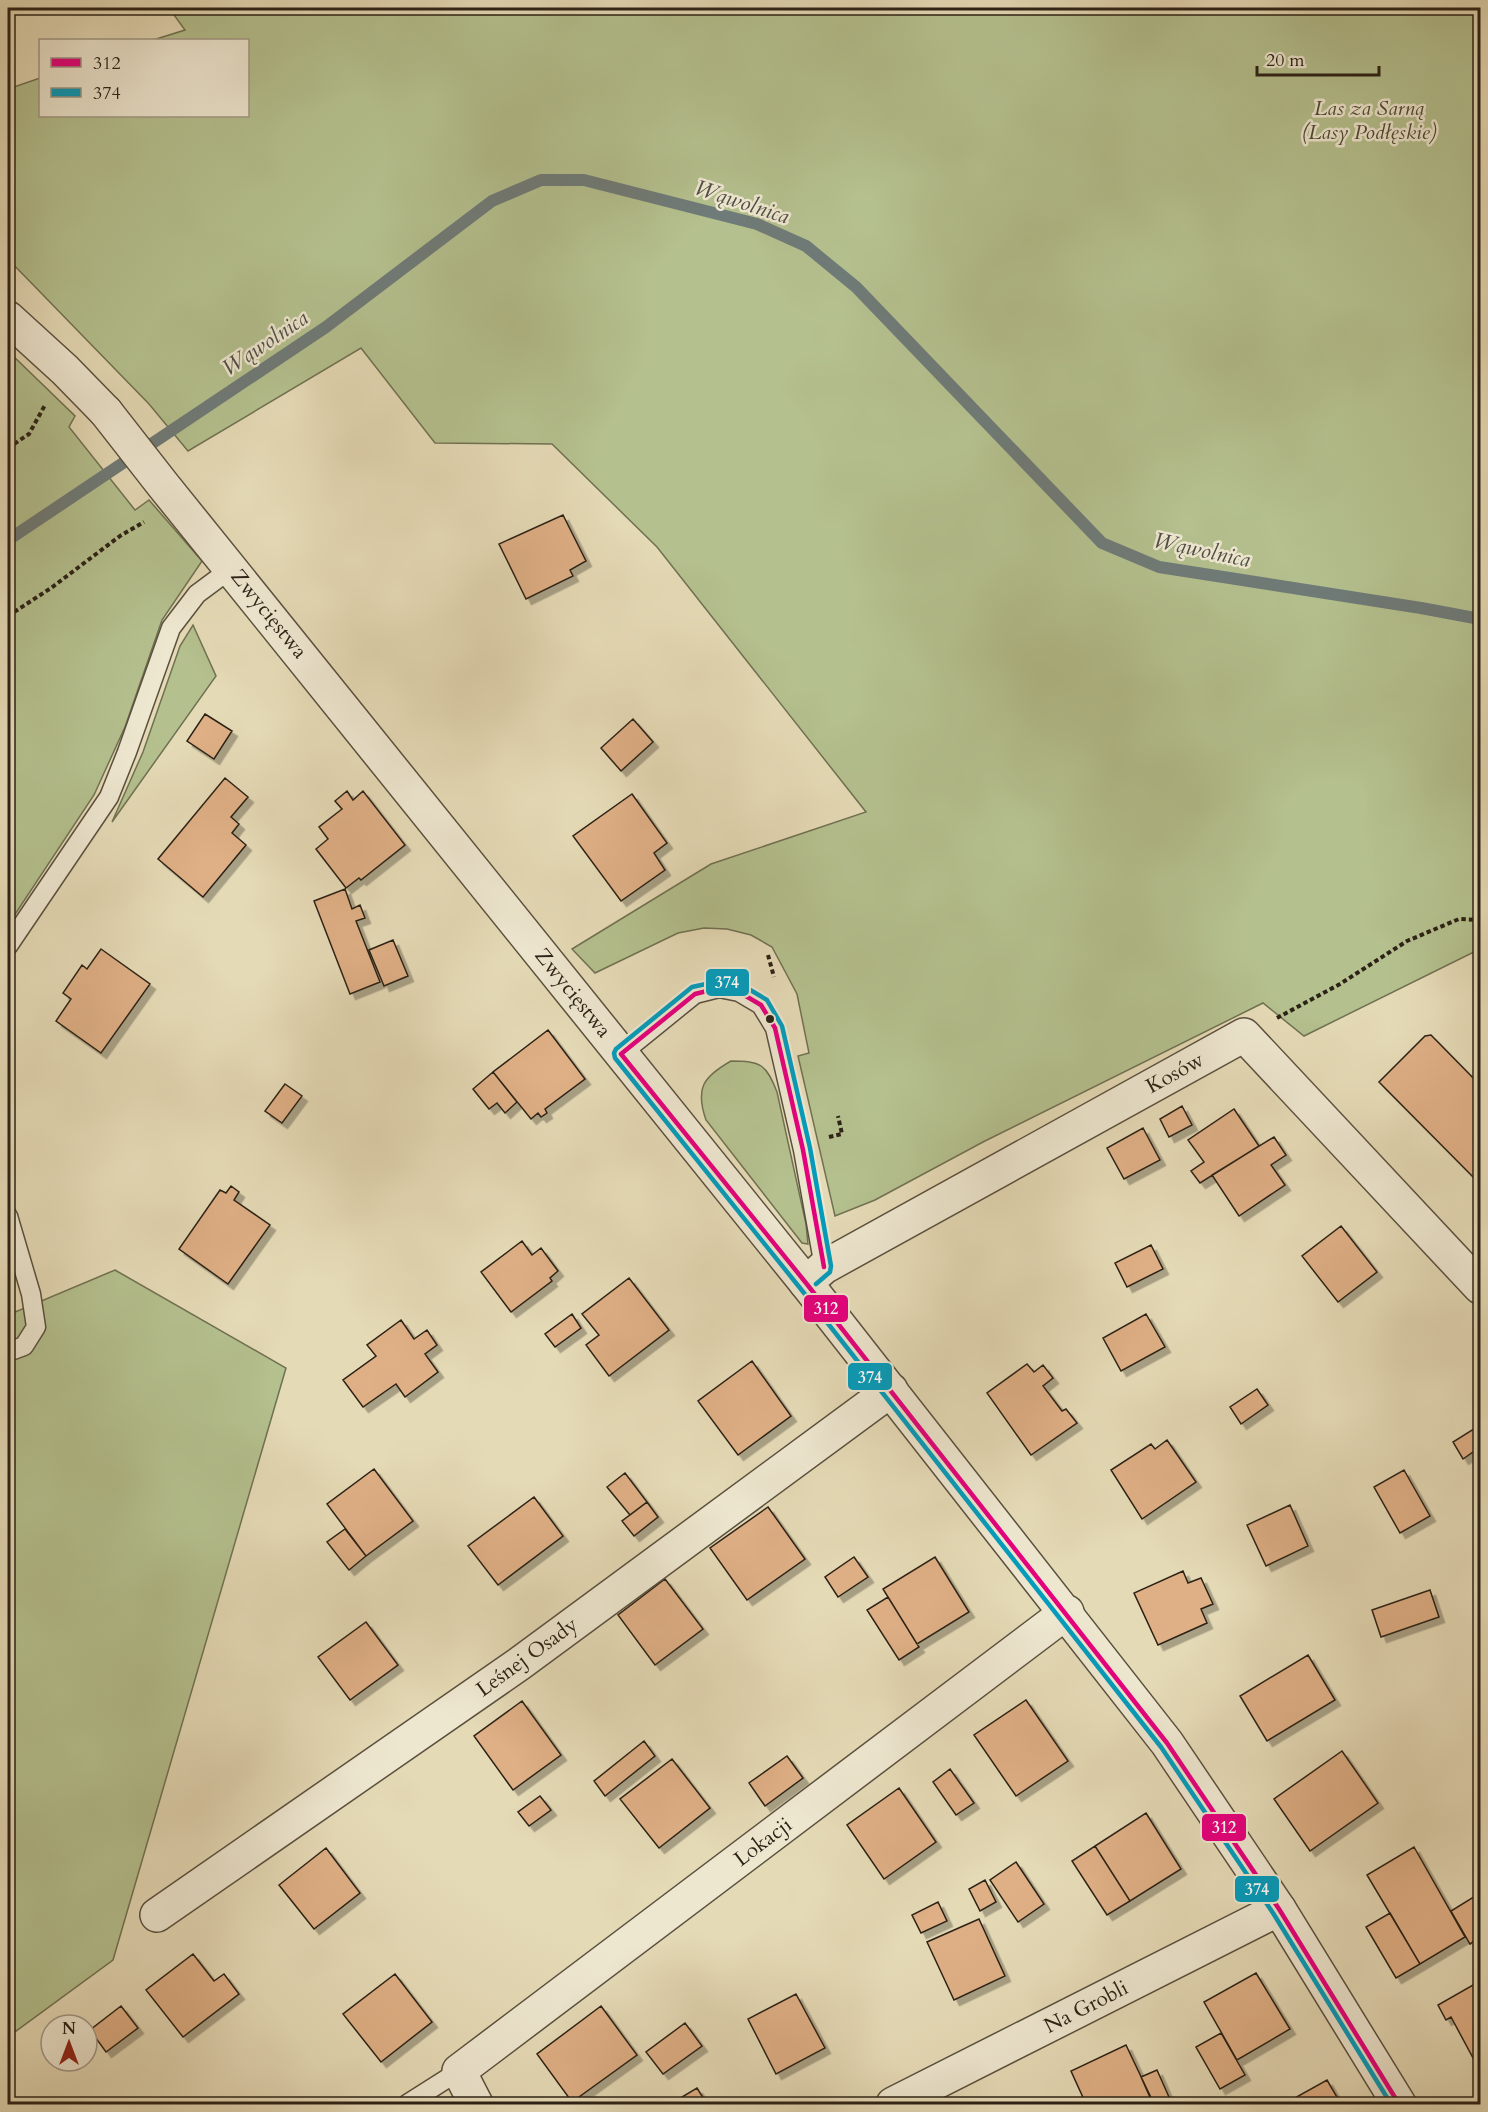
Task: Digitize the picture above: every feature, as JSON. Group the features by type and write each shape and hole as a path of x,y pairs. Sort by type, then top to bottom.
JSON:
{"street":[{"name":"Zwycięstwa","path":"8,318 65,370 106,412 621,1054 815,1275 891,1390 1067,1612 1167,1743 1279,1909 1399,2104"},
{"name":"Kosów","path":"815,1275 1244,1035"},
{"path":"1244,1035 1480,1287"},
{"name":"Leśnej Osady","path":"157,1915 519,1664 891,1390"},
{"name":"Lokacji","path":"459,2071 1067,1612"},
{"name":"Na Grobli","path":"893,2104 1279,1909"},
{"path":"459,2071 476,2104"}],"lane":[{"path":"8,946 109,797 171,627 196,594 232,568"},
{"path":"621,1054 695,994 718,988 739,992 761,1005 775,1028 803,1150 815,1275"},
{"path":"8,1216 31,1294 36,1327 24,1346 8,1352"},
{"path":"407,2104 459,2071"}],"path":[{"path":"8,448 29,434 65,370"},
{"path":"8,616 51,588 120,536 154,517 172,496"},
{"path":"1244,1035 1340,984 1407,941 1459,919 1480,920"}],"green space":[{"name":"Las za Sarną (Lasy Podłęskie)","path":"169,8 1480,8 1480,949 1304,1036 1263,1003 983,1142 875,1200 835,1216 798,1056 809,1053 797,994 772,947 751,935 727,929 704,928 678,933 595,973 572,949 711,864 866,812 657,547 552,444 435,443 361,348 188,451 149,404 8,259 8,89 39,78 39,117 249,117 249,39 156,39 185,30"},
{"path":"8,351 75,416 69,427 135,510 149,500 202,561 162,620 125,727 94,795 8,925"},
{"path":"193,625 216,676 112,822 143,752 180,646"},
{"path":"731,1061 756,1063 761,1066 766,1070 777,1092 806,1224 808,1244 802,1243 706,1120 701,1100 704,1084 714,1072"},
{"path":"115,1270 286,1368 113,1960 8,2037 8,1315"}],"building":[{"path":"563,515 586,561 570,570 573,576 526,599 499,544"},
{"path":"205,714 232,731 214,759 187,741"},
{"path":"633,719 653,742 621,771 601,748"},
{"path":"225,778 248,797 231,817 239,824 232,833 246,845 203,897 158,859"},
{"path":"347,791 353,800 363,791 405,845 361,880 359,878 346,888 316,849 328,839 319,827 342,809 335,801"},
{"path":"632,794 667,843 654,853 665,870 621,901 573,836"},
{"path":"345,889 352,909 360,905 365,918 356,921 380,982 350,994 314,901"},
{"path":"393,940 408,976 384,986 369,950"},
{"path":"101,949 150,984 101,1053 56,1021 71,999 63,993 82,965 87,969"},
{"path":"548,1030 585,1079 545,1109 547,1113 541,1117 538,1113 531,1119 493,1072"},
{"path":"1431,1035 1480,1085 1480,1184 1379,1082 1425,1036"},
{"path":"493,1072 517,1102 505,1113 497,1103 489,1109 473,1089"},
{"path":"285,1084 302,1096 282,1123 265,1111"},
{"path":"1182,1106 1192,1125 1169,1137 1160,1119"},
{"path":"1234,1109 1259,1146 1200,1183 1191,1171 1204,1162 1188,1140"},
{"path":"1143,1128 1160,1160 1124,1179 1107,1148"},
{"path":"1274,1137 1286,1155 1271,1165 1285,1185 1239,1216 1212,1175"},
{"path":"231,1186 239,1192 234,1200 270,1225 228,1284 179,1249 220,1190 226,1193"},
{"path":"1341,1226 1377,1272 1338,1302 1302,1256"},
{"path":"522,1241 532,1255 541,1248 558,1271 550,1278 552,1281 511,1312 481,1272"},
{"path":"1151,1245 1163,1269 1127,1287 1115,1263"},
{"path":"629,1278 669,1330 609,1376 586,1345 599,1335 582,1314"},
{"path":"572,1314 581,1328 555,1347 545,1334"},
{"path":"1146,1314 1165,1347 1121,1371 1103,1338"},
{"path":"401,1320 414,1339 427,1330 437,1345 425,1354 438,1372 405,1397 396,1384 363,1407 343,1380 376,1356 367,1345"},
{"path":"752,1361 791,1416 738,1455 698,1401"},
{"path":"1027,1364 1034,1372 1043,1365 1053,1378 1043,1386 1062,1411 1066,1409 1077,1423 1031,1455 987,1393"},
{"path":"1257,1389 1268,1405 1241,1424 1230,1407"},
{"path":"1480,1425 1480,1447 1463,1459 1453,1442"},
{"path":"1167,1440 1196,1482 1142,1519 1111,1470 1151,1444 1155,1449"},
{"path":"374,1469 413,1521 366,1556 327,1504"},
{"path":"1404,1470 1430,1516 1400,1533 1374,1487"},
{"path":"625,1473 647,1502 630,1515 607,1487"},
{"path":"534,1497 563,1536 498,1585 468,1546"},
{"path":"647,1502 658,1517 634,1536 622,1521"},
{"path":"1290,1505 1308,1546 1266,1566 1247,1525"},
{"path":"768,1507 805,1559 747,1600 710,1548"},
{"path":"345,1529 366,1556 349,1570 327,1542"},
{"path":"854,1557 868,1577 838,1597 825,1577"},
{"path":"935,1557 969,1612 917,1644 883,1589"},
{"path":"1183,1571 1188,1583 1201,1578 1213,1604 1201,1609 1207,1623 1158,1645 1134,1593"},
{"path":"665,1579 703,1629 655,1665 618,1615"},
{"path":"1430,1590 1439,1617 1381,1637 1372,1610"},
{"path":"888,1597 919,1647 899,1660 867,1610"},
{"path":"366,1622 398,1665 350,1700 318,1657"},
{"path":"1308,1655 1335,1700 1267,1741 1240,1696"},
{"path":"1026,1700 1068,1761 1016,1796 974,1735"},
{"path":"522,1701 561,1755 513,1790 474,1736"},
{"path":"644,1741 655,1756 605,1796 594,1781"},
{"path":"1342,1751 1378,1803 1310,1851 1274,1799"},
{"path":"787,1756 803,1778 765,1806 749,1783"},
{"path":"672,1759 710,1808 659,1848 620,1799"},
{"path":"950,1769 974,1803 956,1815 933,1782"},
{"path":"899,1788 936,1842 884,1879 847,1825"},
{"path":"540,1796 551,1810 529,1826 518,1812"},
{"path":"1146,1813 1181,1869 1130,1901 1095,1846"},
{"path":"1095,1846 1130,1901 1107,1915 1072,1861"},
{"path":"1414,1847 1465,1937 1420,1964 1367,1875"},
{"path":"326,1848 360,1893 314,1929 279,1885"},
{"path":"1016,1862 1044,1904 1018,1922 990,1880"},
{"path":"985,1880 996,1902 980,1911 969,1889"},
{"path":"1480,1893 1480,1936 1470,1944 1451,1911"},
{"path":"938,1902 947,1921 921,1933 912,1915"},
{"path":"1390,1913 1420,1964 1396,1978 1366,1927"},
{"path":"979,1919 1005,1976 954,2000 927,1942"},
{"path":"193,1954 214,1981 224,1974 239,1994 183,2037 146,1990"},
{"path":"1256,1973 1290,2029 1237,2060 1204,2002"},
{"path":"395,1974 432,2022 381,2062 343,2014"},
{"path":"1480,1981 1479,2069 1451,2017 1446,2020 1438,2005"},
{"path":"796,1994 825,2048 776,2074 748,2019"},
{"path":"121,2006 138,2028 106,2052 99,2042 99,2023"},
{"path":"601,2006 637,2055 572,2102 537,2054"},
{"path":"685,2023 702,2046 663,2074 646,2052"},
{"path":"1221,2033 1245,2075 1220,2089 1196,2047"},
{"path":"1126,2045 1154,2104 1086,2104 1071,2071"},
{"path":"1157,2070 1169,2097 1153,2104 1141,2077"},
{"path":"1327,2080 1341,2104 1284,2104"},
{"path":"697,2088 707,2104 680,2104 677,2100"}],"waterway":[{"name":"Wąwolnica","path":"8,540 326,327 492,201 541,180 584,180 757,224 806,246 856,287 1102,543 1159,567 1480,619"}],"transit line":[{"name":"374","path":"816,1284 830,1272 831,1266 810,1148 782,1026 767,1000 742,985 720,981 692,987 616,1049 615,1058 800,1288 1161,1747 1273,1913 1391,2104"},
{"name":"312","path":"621,1054 695,994 719,988 739,992 761,1005 775,1028 803,1150 824,1267"},
{"name":"312","path":"621,1054 806,1283 1167,1743 1279,1909 1399,2104"}]}
